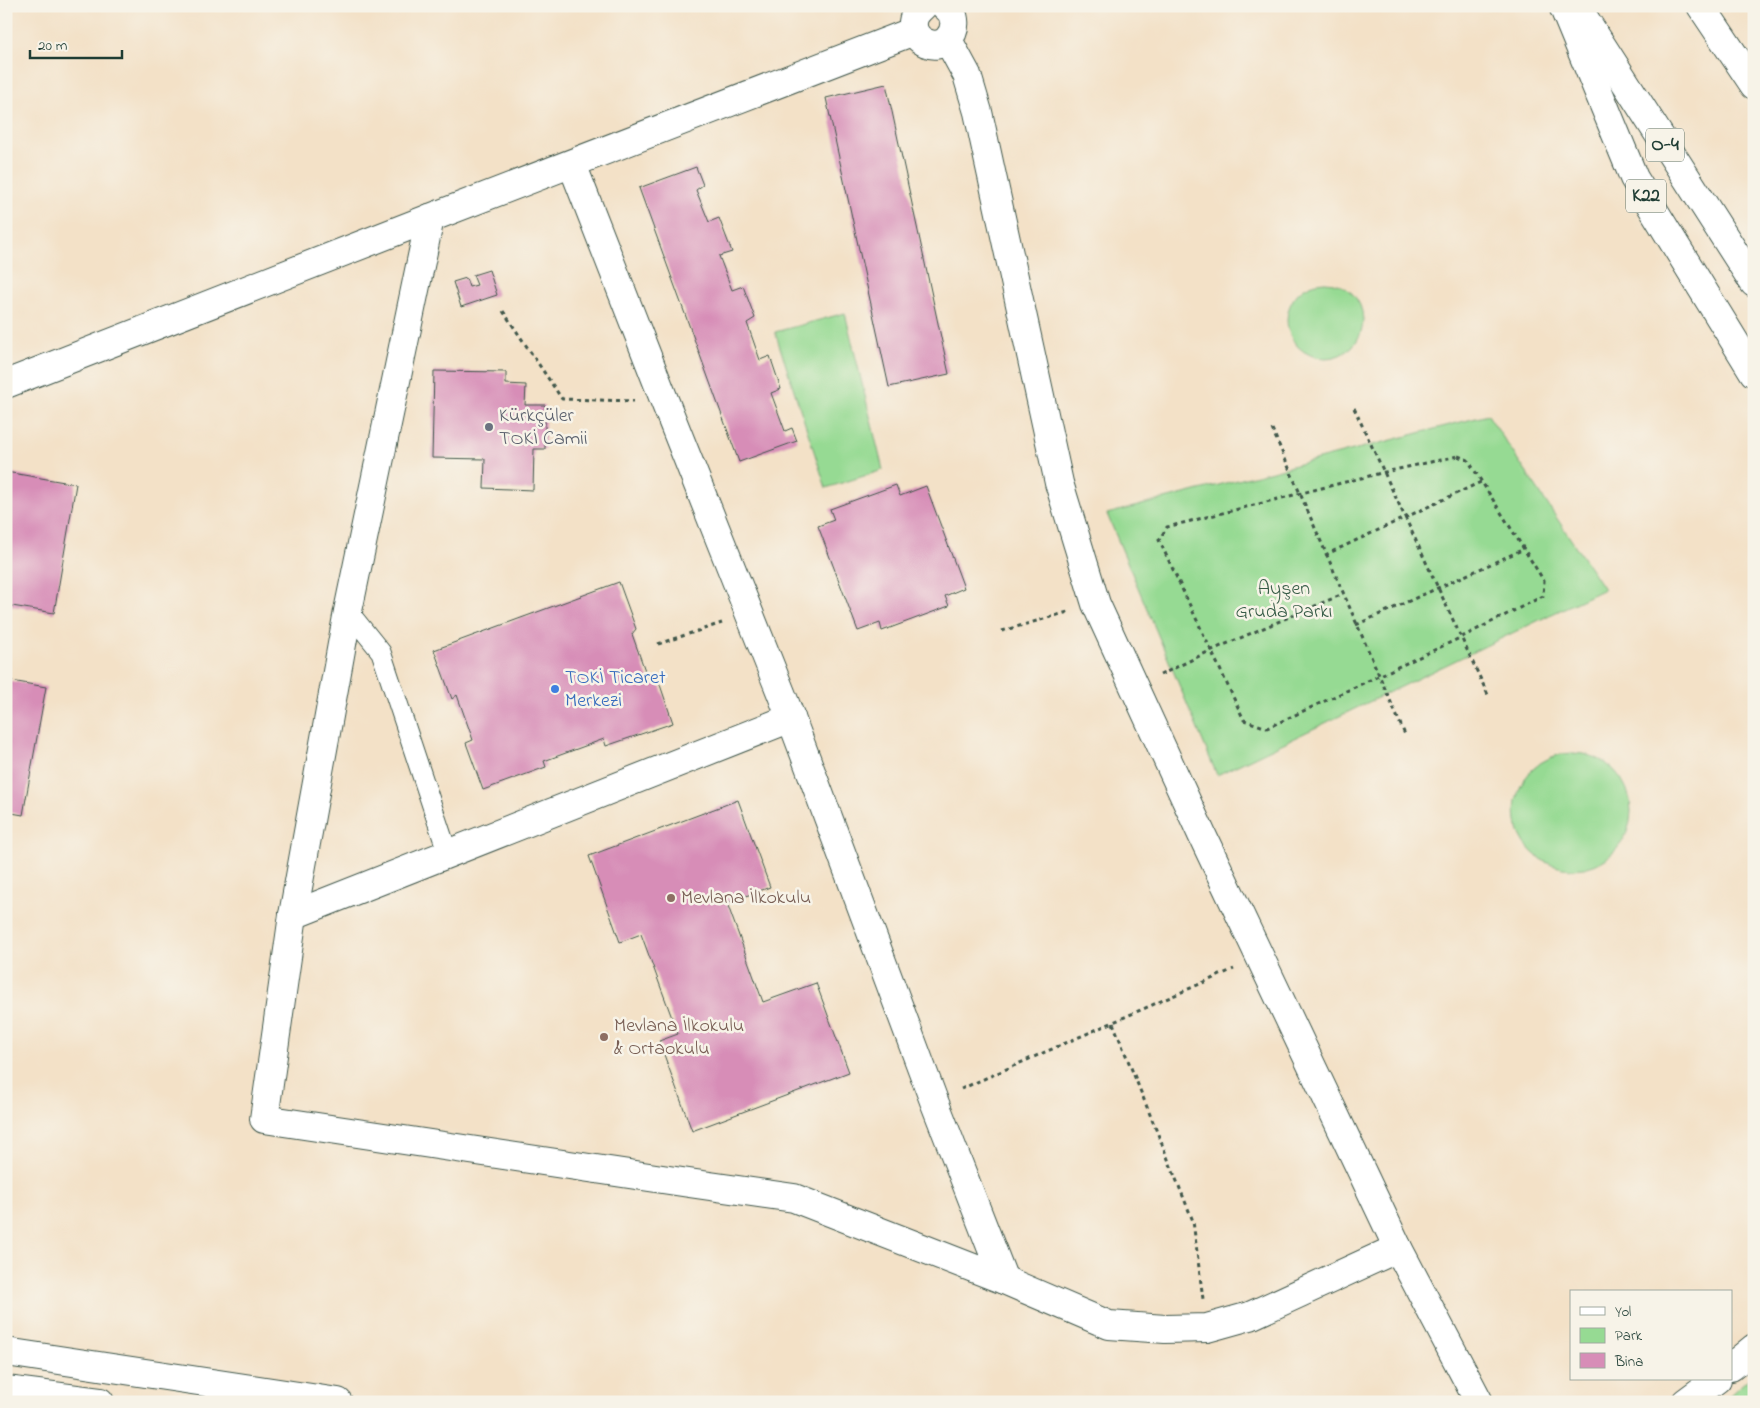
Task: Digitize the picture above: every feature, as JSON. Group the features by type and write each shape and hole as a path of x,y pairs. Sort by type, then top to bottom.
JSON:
{"main road":[{"name":"K22","path":"1563,6 1634,178 1754,373"},
{"name":"O-4","path":"1577,6 1598,42 1754,283"},
{"path":"1701,6 1754,85"},
{"path":"6,384 572,164 918,18 922,41 935,45 954,17"},
{"path":"954,17 967,75 978,112 1059,483 1096,604 1260,958 1398,1248 1479,1402"},
{"path":"572,164 791,718 934,1101 1004,1280"},
{"path":"430,218 348,611 293,915 264,1119 689,1184 794,1198 1004,1280 1109,1324 1166,1330 1207,1328 1250,1316 1398,1248"},
{"path":"293,915 791,718"},
{"path":"1732,1366 1754,1348"},
{"path":"6,1352 338,1402"},
{"path":"1686,1402 1716,1380"},
{"path":"6,1390 100,1402"}],"lane":[{"path":"348,611 381,652 448,854"}],"path":[{"path":"503,311 562,399 665,402"},
{"path":"1354,408 1489,697"},
{"path":"1272,429 1342,594 1406,737"},
{"path":"1458,456 1468,460 1483,482 1544,581 1543,596 1462,637 1267,728 1244,720 1159,540 1167,526 1385,472 1458,456"},
{"path":"1325,554 1483,482"},
{"path":"1356,625 1524,549"},
{"path":"1135,687 1212,650 1342,594"},
{"path":"1002,631 1096,604"},
{"path":"658,644 749,614"},
{"path":"934,1101 1260,958"},
{"path":"1113,1023 1193,1221 1207,1328"}],"green space":[{"path":"1325,282 1339,285 1352,293 1360,306 1363,320 1360,334 1352,347 1339,355 1325,358 1311,355 1298,347 1290,334 1287,320 1290,306 1298,293 1311,285"},
{"path":"845,313 883,470 826,488 775,332"},
{"name":"Ayşen Gruda Parkı","path":"1488,415 1604,589 1217,775 1107,514"},
{"path":"1573,753 1595,758 1614,770 1626,789 1631,811 1626,833 1614,852 1595,864 1573,869 1551,864 1532,852 1520,833 1515,811 1520,789 1532,770 1551,758"},
{"path":"1754,1374 1754,1402 1722,1402"}],"building":[{"path":"886,84 949,374 889,387 826,98"},
{"path":"696,167 703,185 696,190 709,222 719,218 732,252 719,256 732,290 743,286 755,318 747,323 760,360 770,356 781,389 771,393 785,431 792,428 797,441 739,462 639,188"},
{"path":"489,270 497,295 461,307 453,282 466,278 469,287 477,285 473,275"},
{"name":"Kürkçüler TOKİ Camii","path":"434,371 506,372 506,384 526,385 525,405 545,405 545,449 534,449 533,490 484,488 485,459 432,458"},
{"path":"6,472 76,484 54,613 6,605"},
{"path":"896,485 900,496 926,486 964,588 945,596 949,606 882,631 880,623 858,631 818,526 834,520 830,509"},
{"name":"TOKİ Ticaret Merkezi","path":"619,582 636,629 632,634 649,682 658,679 673,723 606,746 604,739 544,761 546,767 483,790 466,743 473,740 457,695 452,699 434,650"},
{"path":"6,680 46,687 23,815 6,812"},
{"name":"Mevlana İlkokulu & Ortaokulu","path":"738,800 770,887 727,903 763,1002 816,983 849,1072 692,1131 659,1041 678,1034 641,934 620,942 589,856"}],"place":[{"name":"Kürkçüler TOKİ Camii","path":"489,427"},
{"name":"TOKİ Ticaret Merkezi","path":"555,689"},
{"name":"Mevlana İlkokulu","path":"671,898"},
{"name":"Mevlana İlkokulu & Ortaokulu","path":"604,1037"}]}
